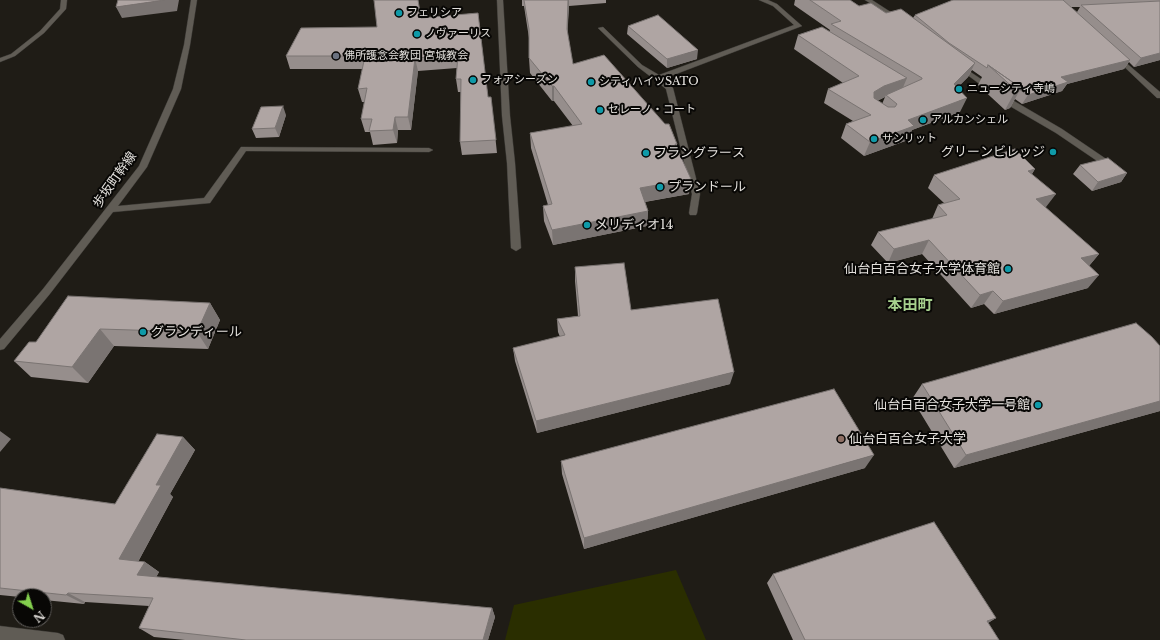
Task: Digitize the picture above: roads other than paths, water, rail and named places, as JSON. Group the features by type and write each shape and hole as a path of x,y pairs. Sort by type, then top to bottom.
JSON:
{"street":[{"path":"0,60 13,56 42,32 63,9 64,0"},
{"name":"歩坂町幹線","path":"0,346 46,292 142,167 177,89 187,45 194,0"},
{"path":"500,0 506,116 511,163 516,248"},
{"path":"658,78 802,28 775,5 764,0"},
{"path":"868,0 896,16 907,26"},
{"path":"601,28 640,66 658,78 669,88 696,194 693,213"},
{"path":"1112,52 1160,96"},
{"path":"954,63 1011,104 1059,131 1120,173"},
{"path":"112,208 207,201 244,149 429,150"},
{"path":"0,634 58,640"}],"place":[{"name":"フェリシア","path":"399,13"},
{"name":"ノヴァーリス","path":"417,34"},
{"name":"佛所護念会教団 宮城教会","path":"336,56"},
{"name":"フォアシーズン","path":"473,80"},
{"name":"シティハイツSATO","path":"591,82"},
{"name":"ニューシティ寺嶋","path":"959,89"},
{"name":"セレーノ・コート","path":"600,110"},
{"name":"アルカンシェル","path":"923,120"},
{"name":"サンリット","path":"874,139"},
{"name":"グリーンビレッジ","path":"1053,152"},
{"name":"フラングラース","path":"646,153"},
{"name":"プランドール","path":"660,187"},
{"name":"メリディオ14","path":"587,225"},
{"name":"仙台白百合女子大学体育館","path":"1008,269"},
{"name":"グランディール","path":"143,332"},
{"name":"仙台白百合女子大学一号館","path":"1038,405"},
{"name":"仙台白百合女子大学","path":"841,439"}],"district":[{"name":"本田町","path":"910,306"}]}
